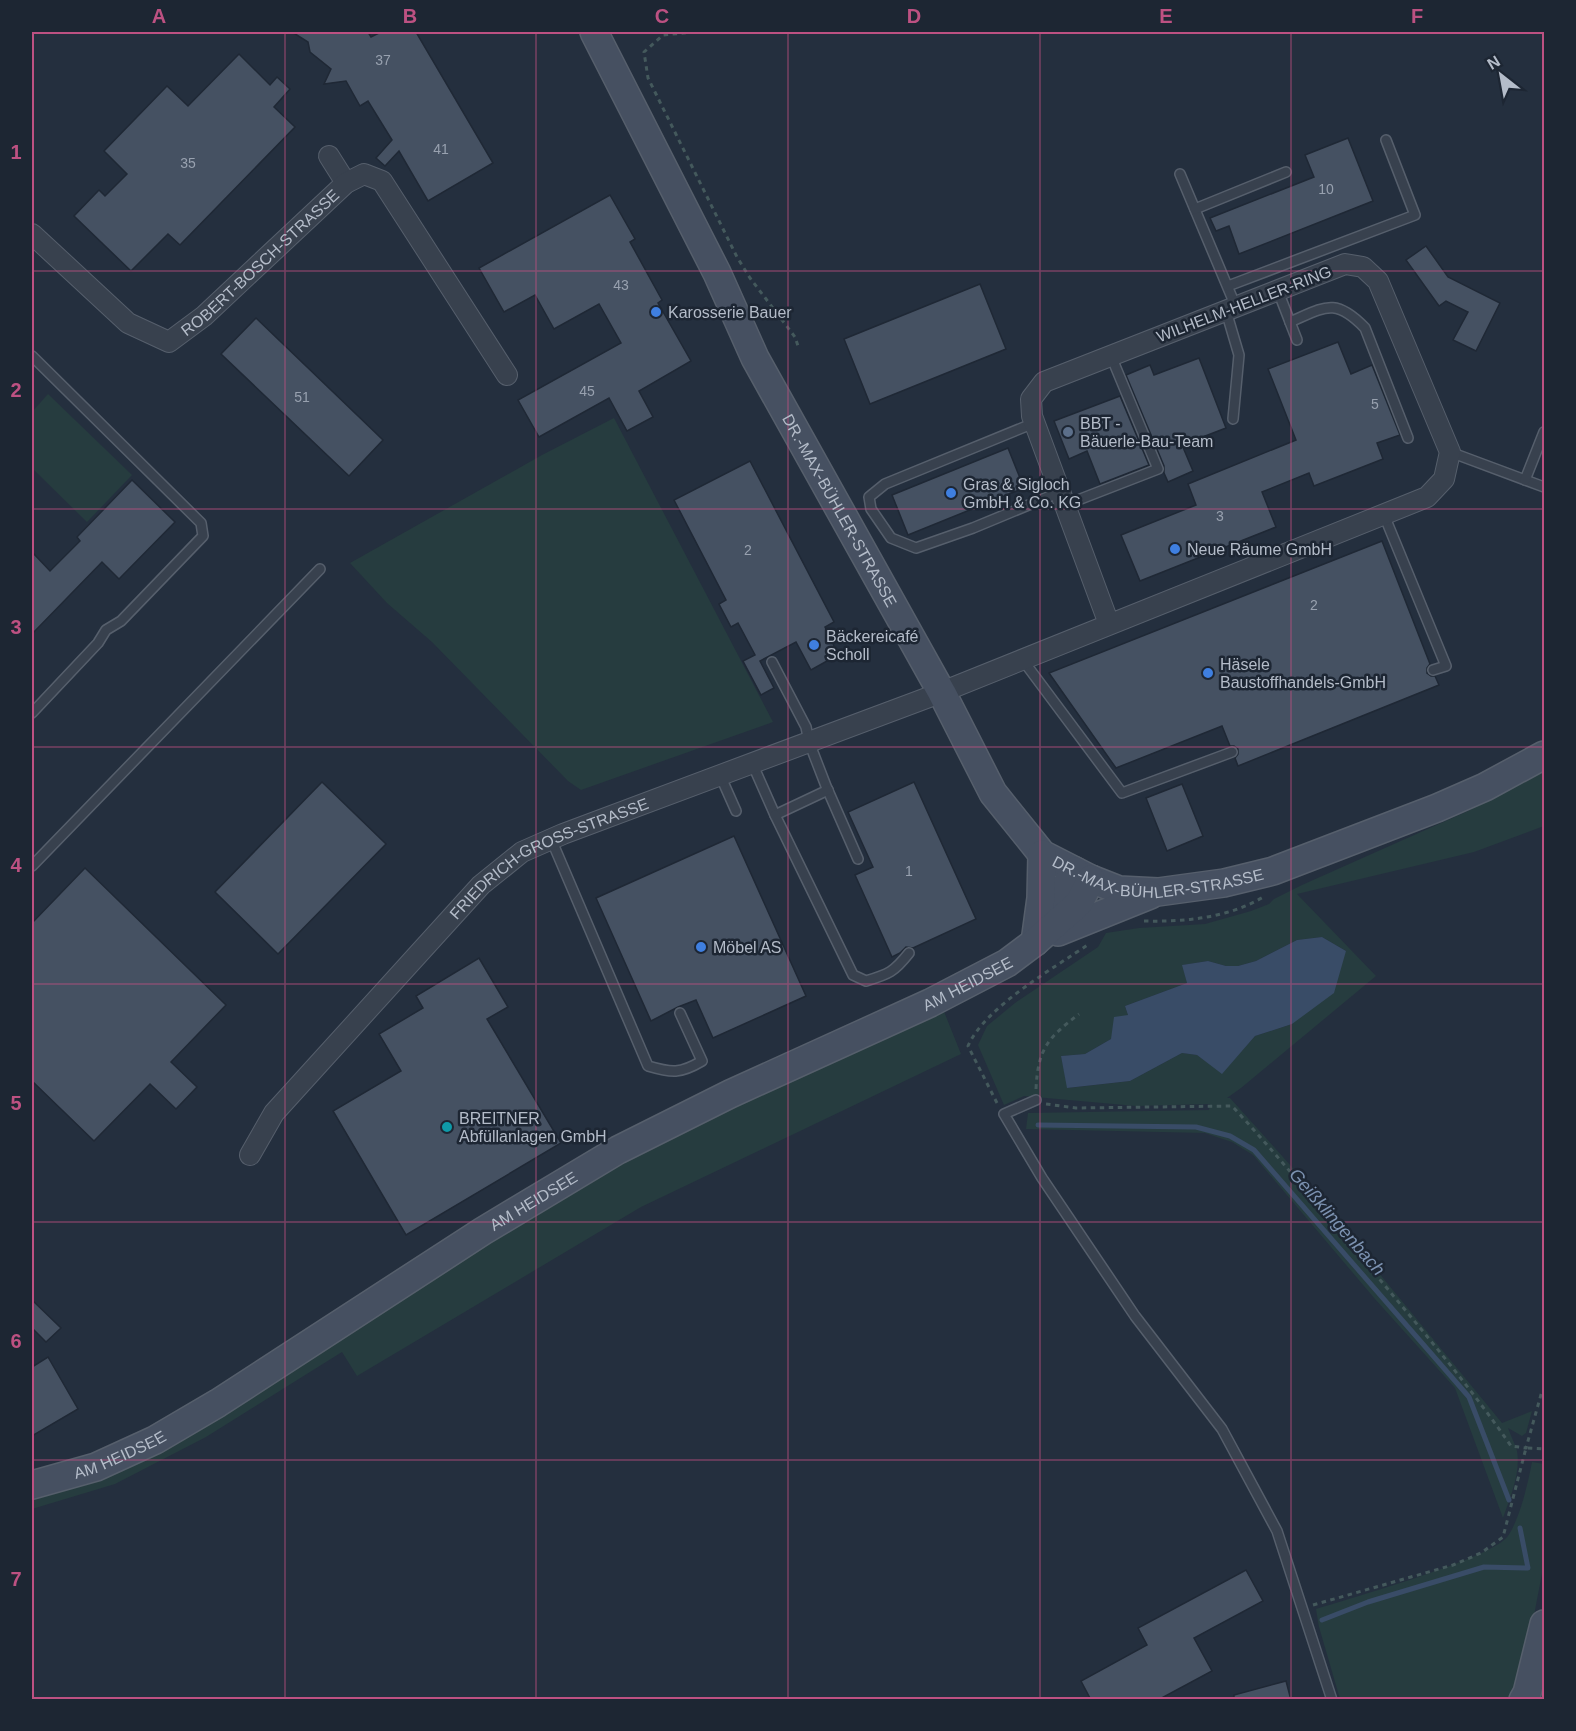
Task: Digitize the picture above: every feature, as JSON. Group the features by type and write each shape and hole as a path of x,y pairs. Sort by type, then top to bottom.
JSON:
{"main road":[{"name":"DR.-MAX-BÜHLER-STRASSE","path":"594,32 717,273 755,358 942,693 993,793 1042,854 1119,890 1158,892 1224,883 1274,871 1437,808 1485,787 1545,755"},
{"path":"1042,854 1040,938 1158,892"},
{"name":"AM HEIDSEE","path":"32,1485 96,1467 155,1440 218,1403 483,1231 618,1150 730,1094 1008,963 1079,903 1083,875"},
{"path":"1523,1700 1527,1693 1545,1623"}],"street":[{"name":"ROBERT-BOSCH-STRASSE","path":"328,156 346,183"},
{"name":"ROBERT-BOSCH-STRASSE","path":"32,234 128,323 169,342 204,316 346,183 364,174 382,181 507,375"},
{"name":"WILHELM-HELLER-RING","path":"1109,624 1032,416 1031,399 1044,382 1345,264 1363,267 1378,281 1450,452"},
{"path":"942,693 1427,497 1444,479 1450,452"},
{"name":"FRIEDRICH-GROSS-STRASSE","path":"250,1155 273,1113 481,885 522,852 720,775 942,693"}],"lane":[{"path":"1228,286 1415,215 1386,140"},
{"path":"1195,209 1286,172"},
{"path":"1180,174 1228,286 1239,355 1233,419"},
{"path":"1278,291 1297,340"},
{"path":"1290,322 1326,308 1335,307 1352,315 1365,328 1408,438"},
{"path":"32,356 201,523 203,536 121,621 106,630 98,644 32,712"},
{"path":"1034,423 885,483 869,497 871,509 891,538 916,548 1158,469 1111,356"},
{"path":"1525,480 1545,432"},
{"path":"1450,452 1545,487"},
{"path":"1384,515 1446,666 1432,670"},
{"path":"32,867 320,569"},
{"path":"1022,660 1122,793 1232,752"},
{"path":"772,662 806,727 809,742 858,859"},
{"path":"752,763 853,975 866,981 884,975 896,969 909,953"},
{"path":"720,775 736,811"},
{"path":"775,815 828,790"},
{"path":"551,839 648,1066 671,1073 702,1061 680,1013"},
{"path":"1036,1100 1004,1114 1042,1178 1135,1316 1222,1429 1277,1531 1332,1700"}],"path":[{"path":"695,32 663,35 644,52 648,78 737,257 750,278 795,337 798,346"},
{"path":"1004,1114 968,1046 973,1034 1003,1005 1092,942"},
{"path":"1037,1080 1042,1052 1054,1034 1079,1014"},
{"path":"1036,1100 1040,1103 1076,1108 1232,1106 1276,1154 1442,1354 1484,1406 1511,1446 1545,1449"},
{"path":"1303,1608 1434,1570 1481,1553 1503,1537 1542,1391"}],"green space":[{"path":"48,394 132,475 87,522 32,468 32,412"},
{"path":"614,418 773,722 581,790 568,781 432,642 387,603 350,563 542,455"},
{"path":"1544,771 1544,826 1474,852 1297,894 1376,976 1227,1098 1230,1098 1291,1166 1502,1423 1532,1411 1526,1433 1522,1436 1508,1428 1518,1459 1514,1485 1503,1518 1455,1388 1375,1299 1253,1155 1232,1142 1205,1133 1026,1129 1028,1113 1209,1110 1210,1104 1136,1106 1024,1096 1004,1105 978,1045 987,1026 1015,1003 1098,947 1106,933 1139,928 1205,924 1251,911 1269,904 1274,899 1302,885 1468,811","holes":["1322,937 1346,951 1292,1024 1255,1036 1222,1073 1197,1055 1182,1053 1130,1081 1068,1088 1061,1056 1085,1054 1111,1039 1128,1015 1125,1006 1187,983 1183,965 1208,961 1226,966 1238,966 1256,961 1297,940"]},
{"path":"943,1009 961,1054 641,1207 357,1376 342,1352 206,1437 115,1484 32,1509 32,1495 613,1169 717,1113"},
{"path":"1532,1462 1544,1464 1544,1563 1522,1678 1507,1699 1340,1699 1316,1609 1418,1577 1497,1545 1508,1536 1516,1520"}],"water":[{"path":"1322,937 1346,951 1334,993 1292,1024 1255,1036 1222,1074 1197,1055 1182,1053 1130,1081 1067,1088 1061,1056 1085,1054 1111,1039 1114,1017 1128,1015 1125,1006 1187,983 1182,965 1208,961 1226,966 1238,966 1256,961 1297,940"}],"building":[{"path":"292,32 368,32 371,37 381,32 416,32 493,163 428,201 399,151 385,166 376,158 392,140 368,101 360,106 346,81 324,84 331,69 310,52 308,42"},
{"path":"239,54 270,85 277,77 290,89 274,107 295,127 180,245 168,234 131,271 74,216 99,190 105,196 127,174 104,151 167,86 188,106"},
{"path":"1348,138 1373,201 1239,254 1229,226 1216,231 1210,218 1314,177 1305,155"},
{"path":"610,195 635,239 630,242 662,300 658,303 691,361 639,391 653,417 627,431 609,398 539,437 518,400 621,343 599,304 554,329 535,295 504,312 479,268"},
{"path":"1426,246 1448,277 1500,303 1476,351 1453,340 1468,312 1446,301 1439,306 1406,260"},
{"path":"980,284 1006,349 870,404 844,339"},
{"path":"256,318 383,440 349,476 221,354"},
{"path":"1338,342 1351,374 1372,365 1400,435 1377,443 1383,459 1314,486 1309,473 1262,492 1276,527 1140,581 1121,535 1196,505 1188,484 1296,440 1268,369"},
{"path":"1199,358 1226,428 1182,445 1193,471 1168,482 1164,466 1126,375 1150,365 1154,375"},
{"path":"1120,396 1149,465 1100,484 1087,451 1069,459 1054,421"},
{"path":"1008,448 1024,488 908,535 892,495"},
{"path":"750,461 834,622 825,627 834,646 831,648 836,656 811,670 796,642 760,661 774,688 761,695 743,661 755,655 738,623 731,627 719,604 726,600 674,500"},
{"path":"132,480 175,522 119,579 102,562 32,634 32,552 50,571 80,541 77,537"},
{"path":"1382,541 1430,664 1427,673 1435,676 1439,685 1238,766 1235,758 1238,749 1230,746 1222,726 1116,768 1049,673"},
{"path":"322,782 386,844 278,954 215,892"},
{"path":"914,782 976,919 913,948 906,947 892,957 855,875 873,867 848,812"},
{"path":"1182,784 1203,836 1167,851 1146,798"},
{"name":"Möbel AS","path":"734,836 806,996 713,1038 696,1000 651,1021 596,898"},
{"path":"85,868 226,1005 171,1062 197,1087 176,1109 150,1084 94,1141 32,1081 32,923"},
{"name":"BREITNER Abfüllanlagen GmbH","path":"479,958 508,1007 487,1019 561,1143 406,1235 333,1111 401,1071 379,1034 423,1008 416,996"},
{"path":"32,1300 61,1328 46,1342 32,1328"},
{"path":"48,1357 78,1409 32,1436 32,1367"},
{"path":"1246,1570 1263,1601 1194,1638 1212,1671 1158,1700 1091,1700 1081,1681 1147,1645 1138,1628"},
{"path":"1286,1681 1291,1700 1234,1700 1234,1695"}],"waterway":[{"name":"Geißklingenbach","path":"1038,1125 1196,1127 1230,1136 1254,1150 1469,1397 1509,1500"},
{"name":"Geißklingenbach","path":"1322,1620 1368,1602 1484,1567 1528,1568 1520,1528"}],"place":[{"name":"Karosserie Bauer","path":"656,312"},
{"name":"BBT - Bäuerle-Bau-Team","path":"1068,432"},
{"name":"Gras & Sigloch GmbH & Co. KG","path":"951,493"},
{"name":"Neue Räume GmbH","path":"1175,549"},
{"name":"Bäckereicafé Scholl","path":"814,645"},
{"name":"Häsele Baustoffhandels-GmbH","path":"1208,673"},
{"name":"Möbel AS","path":"701,947"},
{"name":"BREITNER Abfüllanlagen GmbH","path":"447,1127"}]}
